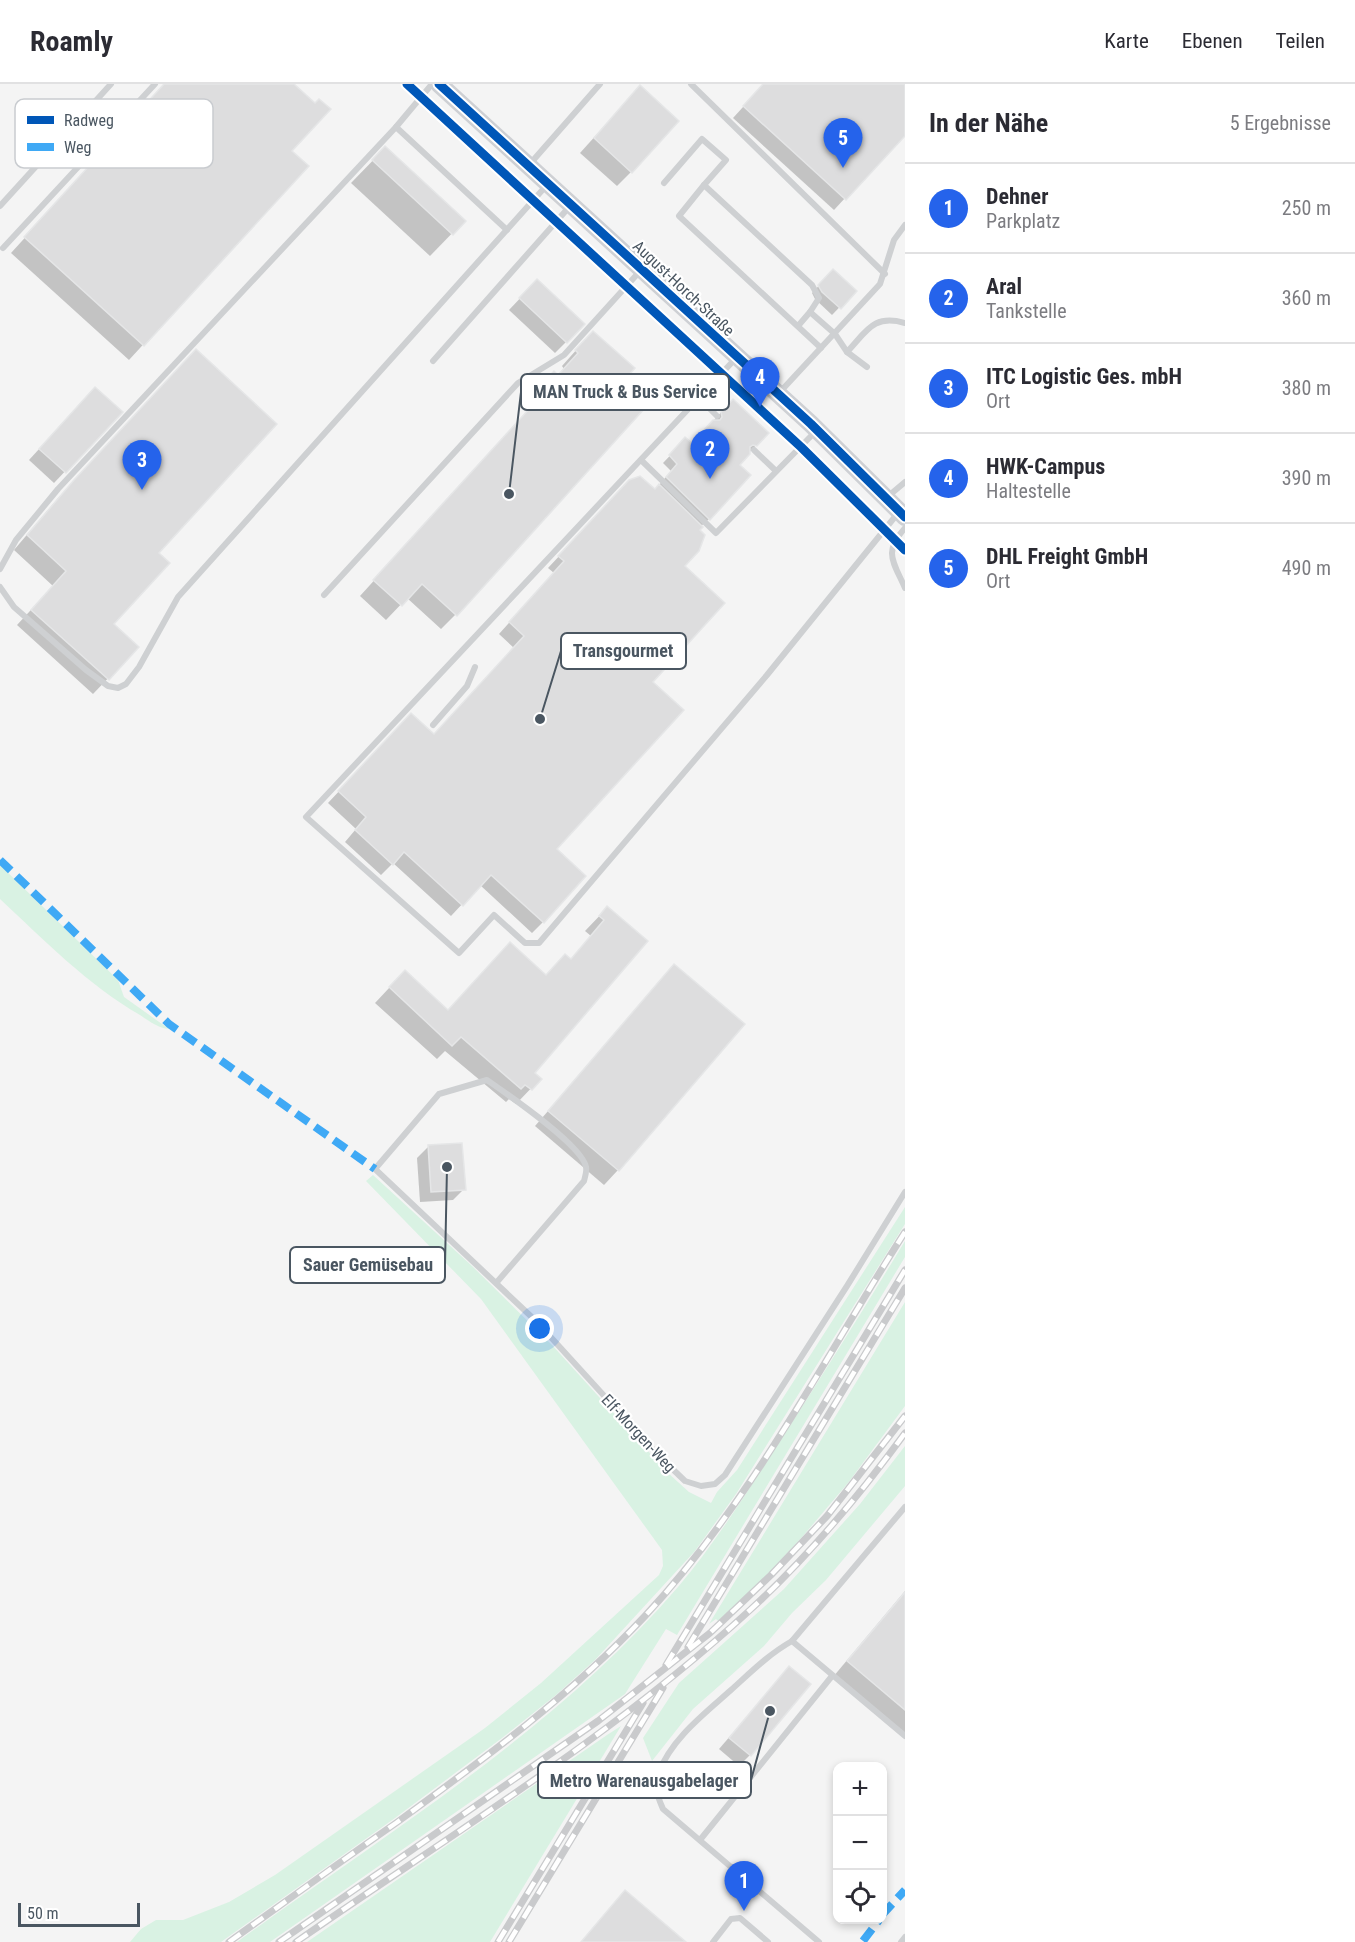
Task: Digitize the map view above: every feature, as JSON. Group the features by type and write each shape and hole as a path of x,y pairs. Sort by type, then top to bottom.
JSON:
{"main road":[{"name":"August-Horch-Straße","path":"439,84 817,430 886,498 903,519"}],"lane":[{"path":"97,99 111,84"},
{"path":"141,99 155,84"},
{"path":"0,570 16,540 58,489 396,127 432,84"},
{"path":"528,165 600,84"},
{"path":"691,84 885,274"},
{"path":"396,127 507,230"},
{"path":"664,183 702,139 726,160 679,216 821,348"},
{"path":"0,206 35,168"},
{"path":"3,248 77,168"},
{"path":"0,587 14,608 86,670 108,686 118,688 126,684 139,667 178,597 548,184"},
{"path":"704,185 812,285 819,298 798,326"},
{"path":"434,361 571,204"},
{"path":"778,394 880,284 894,240 905,225"},
{"path":"324,595 518,383 564,355 642,269"},
{"path":"810,312 835,334 847,352 867,367"},
{"path":"847,352 873,324 892,319 905,323"},
{"path":"737,357 306,817 459,953 494,915 525,943 539,943 903,519"},
{"path":"699,398 717,416"},
{"path":"641,460 716,533 817,430"},
{"path":"754,450 776,471"},
{"path":"886,498 905,482"},
{"path":"903,519 893,541 892,549 893,561 905,588"},
{"path":"433,725 467,686 475,667"},
{"name":"Elf-Morgen-Weg","path":"497,1282 584,1181 586,1167 580,1155 528,1109 487,1080 439,1094 375,1169 537,1322 658,1455 686,1481 701,1486 715,1484 725,1474 841,1296 905,1192"},
{"path":"819,1942 663,1809 655,1790 657,1775 667,1756 693,1724 774,1651 792,1641 905,1507"},
{"path":"792,1641 905,1736"},
{"path":"700,1840 832,1676"},
{"path":"713,1942 730,1919 740,1918 768,1942"},
{"path":"901,1942 905,1937"}],"green space":[{"path":"0,865 118,980 124,997 169,1029 154,1024 102,990 0,899"},
{"path":"373,1175 472,1266 552,1345 667,1472 689,1492 711,1503 717,1492 737,1470 905,1207 905,1224 736,1494 695,1551 595,1660 502,1738 395,1818 221,1942 130,1942 141,1929 156,1920 183,1920 229,1902 275,1875 485,1728 541,1683 659,1575 663,1566 662,1550 481,1299 366,1181"},
{"path":"905,1241 905,1257 677,1635 666,1629 625,1694 270,1942 237,1942 411,1819 524,1734 630,1639 678,1587 706,1552 758,1476"},
{"path":"905,1302 905,1406 848,1483 803,1536 764,1578 718,1621 716,1619 709,1624"},
{"path":"905,1446 905,1486 826,1580 792,1613 764,1646 693,1709 652,1761 643,1738 679,1683 784,1589 860,1504"},
{"path":"621,1726 490,1942 307,1942 607,1735"}],"building":[{"path":"164,84 294,84 315,103 319,99 331,109 292,151 309,166 144,346 24,237 87,168 213,168 213,99 150,99"},
{"path":"763,84 905,84 905,136 846,200 743,106"},
{"path":"640,85 679,121 632,173 594,138"},
{"path":"385,146 466,221 453,235 372,160"},
{"path":"833,269 857,291 841,309 822,292 818,285"},
{"path":"537,279 585,324 567,343 519,298"},
{"path":"593,331 635,368 620,385 645,408 457,616 422,584 402,606 373,580 540,397 535,391 554,371 558,375 578,353 575,350"},
{"path":"196,349 277,424 159,553 170,563 114,624 139,647 109,680 31,610 66,571 27,535 74,480"},
{"path":"95,387 123,412 66,473 39,449"},
{"path":"733,399 769,433 757,446 750,447 750,454 740,465 751,475 710,520 666,477 677,464 669,455 685,437 692,443 713,420 720,420 721,412"},
{"path":"640,476 655,489 659,484 703,527 700,530 705,535 699,551 685,566 725,603 653,682 684,710 557,849 586,876 544,923 491,875 463,906 404,852 393,865 355,830 366,817 338,791 411,713 434,734 524,636 509,622 564,561 558,556 629,480"},
{"path":"607,906 648,941 535,1073 542,1079 532,1090 525,1085 521,1089 461,1037 452,1046 389,987 405,970 448,1010 510,942 546,975 565,954 571,959 604,920 599,916"},
{"path":"674,964 745,1024 619,1171 548,1111"},
{"path":"462,1143 466,1190 431,1192 428,1145"},
{"path":"905,1592 905,1710 847,1661"},
{"path":"789,1666 811,1684 751,1756 729,1738"},
{"path":"625,1890 686,1942 581,1942"}],"railway":[{"path":"229,1942 396,1823 525,1726 587,1673 645,1616 719,1526 752,1479 905,1232"},
{"path":"666,1665 905,1270"},
{"path":"688,1647 905,1288"},
{"path":"279,1942 598,1721 710,1633 771,1575 827,1516 905,1416"},
{"path":"296,1942 529,1784 586,1743 697,1656 750,1610 812,1547 870,1480 905,1433"},
{"path":"509,1942 663,1688"},
{"path":"498,1942 643,1703"}],"marked path":[{"path":"0,860 169,1024 375,1169"},
{"path":"887,1910 905,1890"},
{"path":"863,1941 876,1924"}],"cycle path":[{"path":"407,84 801,447 905,550"},
{"path":"439,84 811,424 905,517"}],"place":[{"name":"DHL Freight GmbH","path":"843,168"},
{"name":"HWK-Campus","path":"760,407"},
{"name":"Aral","path":"710,479"},
{"name":"ITC Logistic Ges. mbH","path":"142,490"},
{"name":"MAN Truck & Bus Service","path":"509,494"},
{"name":"Transgourmet","path":"540,719"},
{"name":"Sauer Gemüsebau","path":"447,1167"},
{"name":"Metro Warenausgabelager","path":"770,1711"},
{"name":"Dehner","path":"744,1911"}]}
